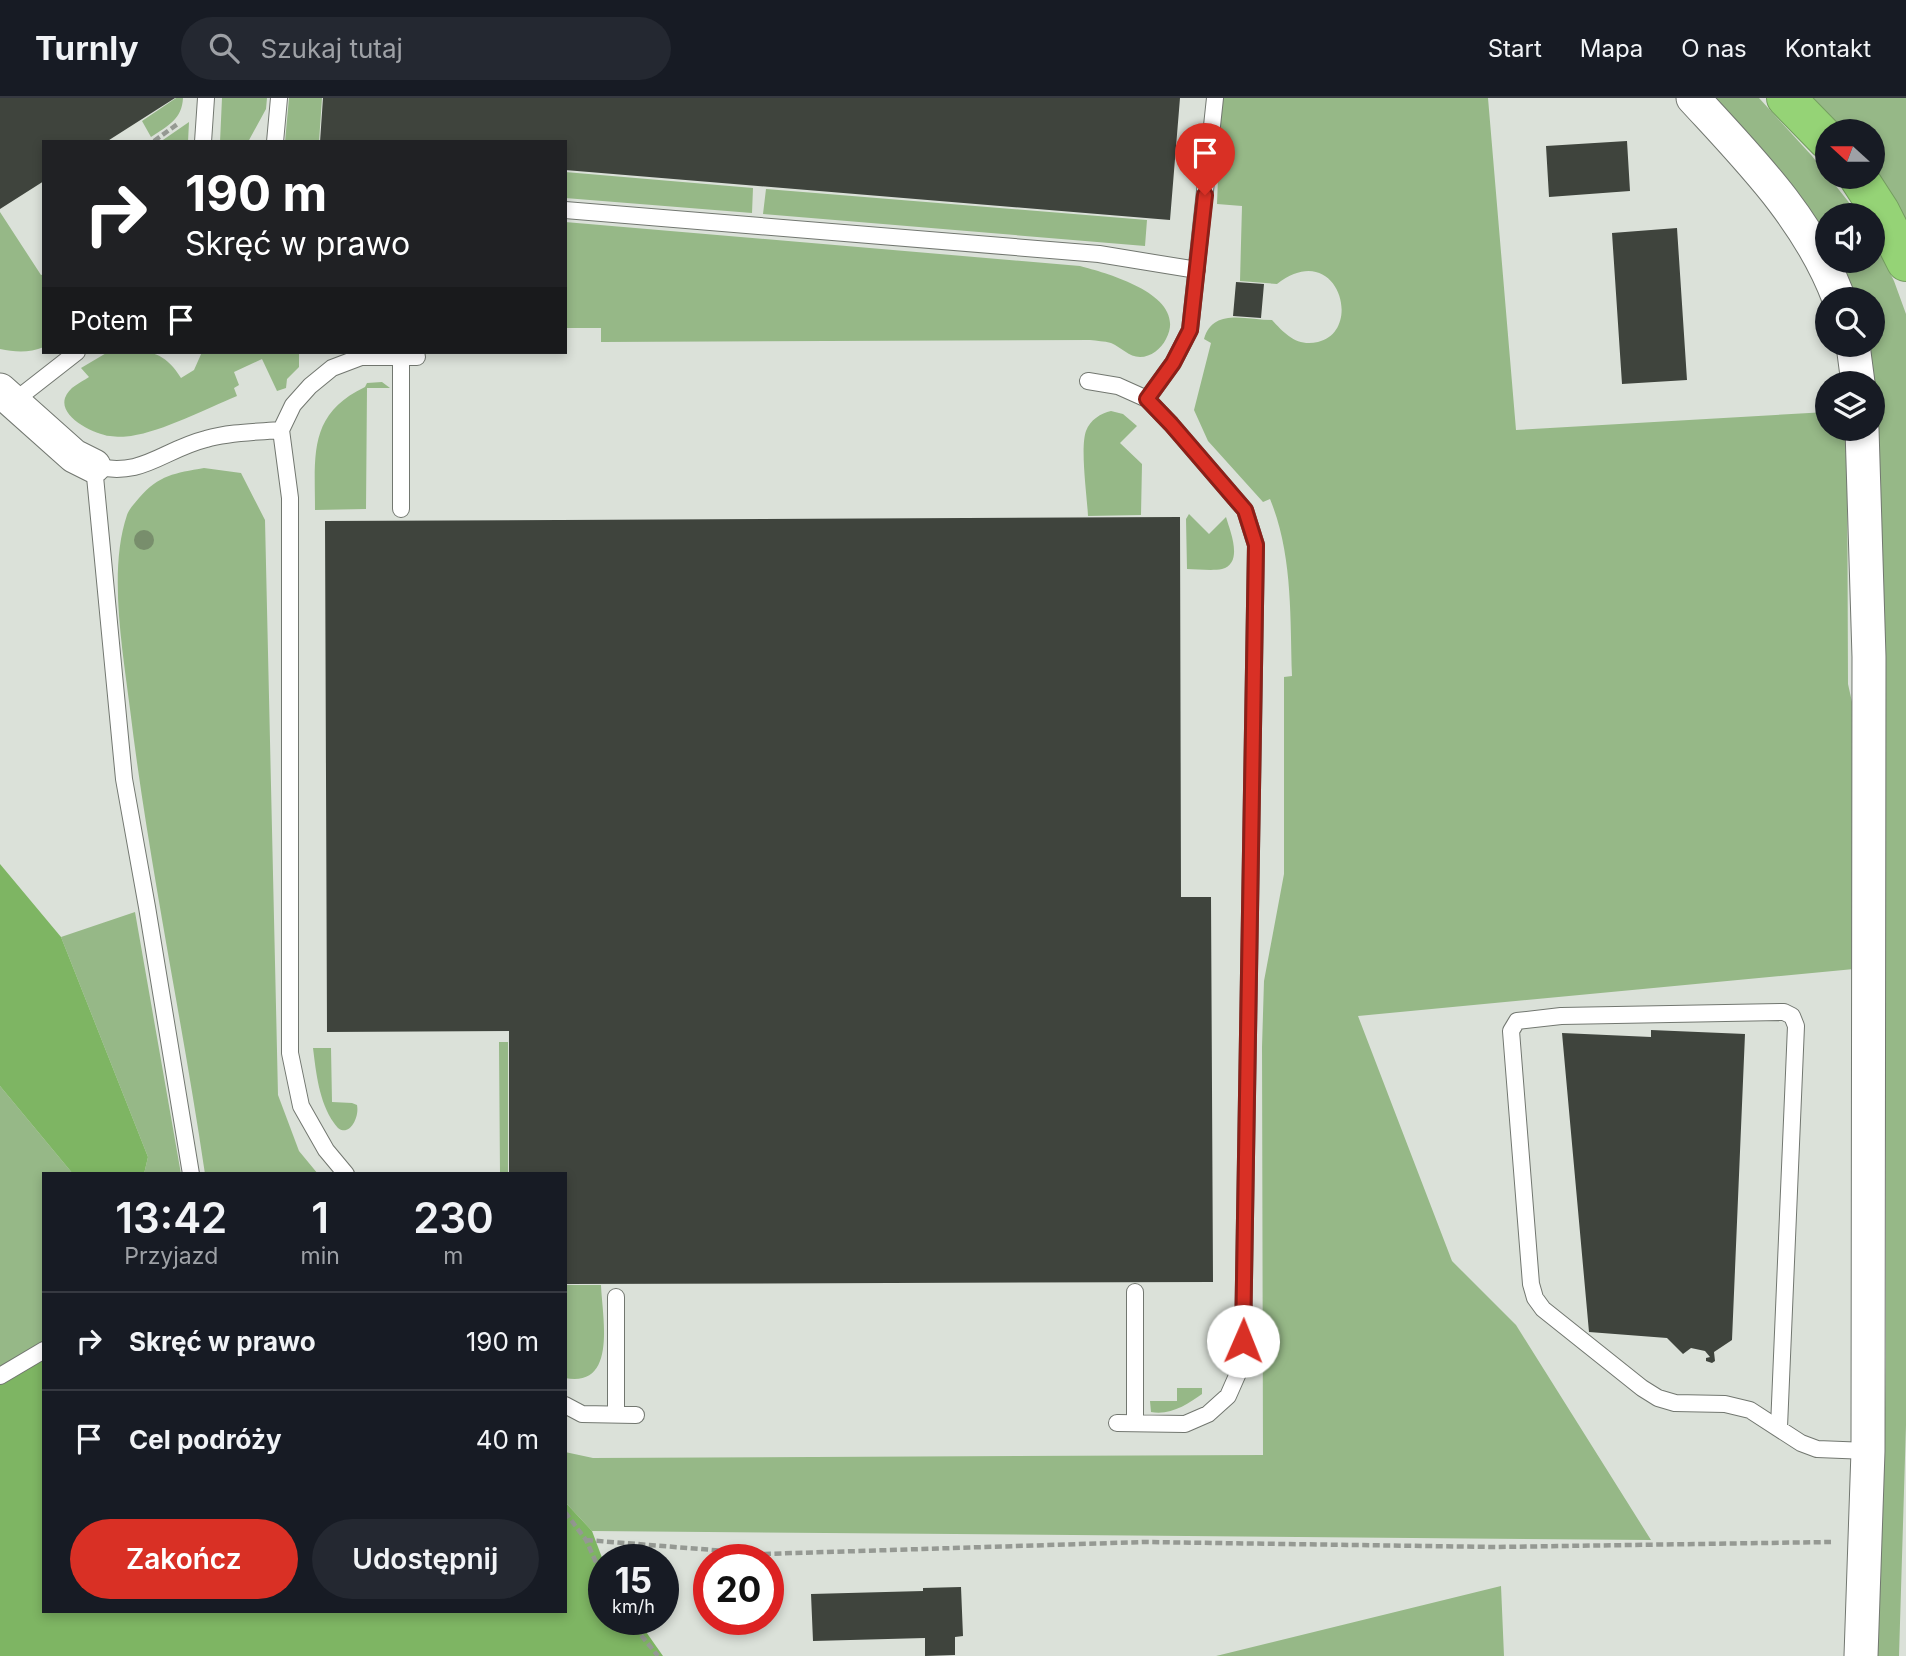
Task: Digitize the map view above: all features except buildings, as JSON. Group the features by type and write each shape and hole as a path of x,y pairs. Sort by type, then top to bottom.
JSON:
{"highway":[{"path":"1786,98 1815,127"},
{"path":"1866,189 1906,262"}],"street":[{"path":"1693,98 1768,179 1791,210 1813,245 1833,287"},
{"path":"6,396 74,456 93,466"},
{"path":"1861,1656 1868,1451 1869,657 1862,441"}],"lane":[{"path":"203,140 206,98"},
{"path":"275,140 279,98"},
{"path":"1147,399 1173,363 1190,330 1215,98"},
{"path":"567,210 1099,254 1197,270"},
{"path":"6,396 74,354"},
{"path":"344,1172 326,1150 301,1106 290,1054 290,498 281,430 293,405 332,368 361,357 417,357"},
{"path":"401,357 401,509"},
{"path":"1088,381 1118,386 1147,399 1245,510 1256,545 1242,1351 1239,1371 1228,1396 1208,1414 1185,1424 1117,1423"},
{"path":"191,1172 124,779 108,634 98,493 93,466 112,471 135,468 205,439 246,432 281,430"},
{"path":"1779,1427 1796,1026 1792,1016 1784,1012 1561,1016 1517,1021 1511,1031 1531,1284 1535,1298 1543,1308 1658,1398 1675,1403 1725,1405 1750,1410 1801,1443 1817,1449 1868,1451"},
{"path":"1135,1292 1135,1423"},
{"path":"616,1415 617,1297"},
{"path":"0,1376 42,1351"},
{"path":"567,1406 582,1414 636,1415"}],"path":[{"path":"155,140 176,126"},
{"path":"567,1515 588,1544"},
{"path":"586,1540 764,1554 1144,1542 1365,1547 1661,1546 1795,1544 1866,1537"},
{"path":"641,1635 658,1656"}],"green space":[{"path":"176,98 183,98 177,117 151,137 142,121"},
{"path":"222,98 267,98 266,109 249,140 220,140"},
{"path":"289,98 322,98 319,140 285,140"},
{"path":"1221,98 1488,98 1516,430 1815,413 1815,441 1847,441 1848,684 1854,711 1854,969 1358,1016 1452,1261 1516,1325 1651,1540 592,1531 567,1504 567,1452 593,1458 1263,1455 1262,1047 1264,981 1284,874 1284,677 1292,676 1289,586 1283,542 1270,499 1263,502 1208,441 1194,410 1211,343 1204,339 1208,329 1215,323 1232,318 1272,320 1292,338 1311,343 1332,334 1340,322 1342,306 1338,291 1329,279 1315,272 1298,273 1277,284 1240,281 1242,206 1217,204"},
{"path":"1712,98 1759,98 1815,160 1815,189 1838,189 1849,203 1815,203 1815,228"},
{"path":"1813,98 1906,98 1906,222 1885,187 1885,119 1833,119"},
{"path":"189,122 188,140 163,140"},
{"path":"567,172 753,188 752,213 567,198"},
{"path":"766,189 1147,220 1145,246 763,214"},
{"path":"0,212 42,275 42,348 22,351 0,349"},
{"path":"567,222 1080,266 1143,289 1157,299 1166,311 1170,324 1161,346 1144,357 1132,355 1111,343 1090,340 601,342 601,328 567,328"},
{"path":"1885,262 1906,314 1906,1425 1899,1656 1875,1656 1883,1508 1886,1360 1878,441 1885,441 1885,371 1871,371 1869,357 1885,357 1885,287 1848,287 1842,273 1885,273"},
{"path":"105,354 154,354 174,367 181,378 194,370 201,354 299,354 299,367 287,379 286,388 277,391 262,359 234,372 239,385 234,388 237,396 184,419 131,436 115,437 95,432 67,412 65,398 69,391 89,377 81,368"},
{"path":"382,382 390,388 367,388 366,509 315,510 316,454 324,423 333,410 367,383"},
{"path":"1111,411 1123,414 1137,426 1120,443 1142,464 1141,515 1088,516 1084,439 1090,424 1103,413"},
{"path":"204,468 241,473 265,520 278,1095 299,1151 316,1172 205,1172 146,826 119,612 118,561 127,515 146,490 176,474"},
{"path":"1189,514 1209,534 1226,517 1234,546 1229,566 1218,570 1187,569 1186,519"},
{"path":"0,864 61,937 148,1157 144,1172 71,1172 0,1086"},
{"path":"135,912 181,1172 144,1172 148,1157 61,937"},
{"path":"499,1042 508,1042 508,1172 500,1172"},
{"path":"313,1048 331,1048 332,1102 357,1105 354,1122 347,1130 334,1123 325,1106"},
{"path":"0,1086 71,1172 42,1172 42,1351 0,1376"},
{"path":"567,1285 601,1285 603,1347 600,1361 593,1372 582,1378 567,1378"},
{"path":"42,1351 42,1613 567,1613 567,1504 592,1531 597,1544 588,1544 588,1635 648,1635 663,1656 0,1656 0,1376"},
{"path":"1177,1388 1202,1388 1202,1394 1172,1411 1151,1412 1150,1401 1177,1401"},
{"path":"1501,1586 1504,1656 1216,1656"}],"route":[{"path":"1205,195 1190,330 1173,363 1147,399 1245,510 1256,545 1243,1341"}]}
